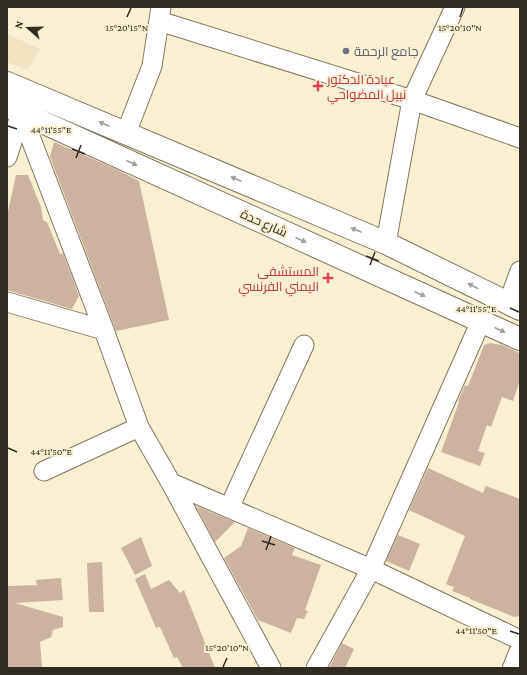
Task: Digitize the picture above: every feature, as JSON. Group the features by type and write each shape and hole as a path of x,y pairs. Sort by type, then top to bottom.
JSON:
{"main road":[{"path":"7,83 386,243 514,307"},
{"name":"شارع حدة","path":"14,110 520,339"},
{"path":"514,668 520,653"}],"street":[{"path":"386,243 412,100 454,7"},
{"path":"126,133 152,66 160,14 520,138"},
{"path":"7,157 14,110"},
{"path":"14,110 104,330 139,427 271,668"},
{"path":"514,307 520,271"},
{"path":"7,302 104,330"},
{"path":"316,668 371,569 481,321"},
{"path":"229,508 304,345"},
{"path":"44,471 139,427"},
{"path":"170,483 371,569 520,640"}],"shaded area":[{"path":"7,34 40,49 28,70 7,62"}],"building":[{"path":"54,142 116,169 139,181 169,320 116,331 50,157"},
{"path":"16,175 28,175 41,207 43,220 47,222 60,254 63,253 79,296 72,309 7,291 7,216"},
{"path":"490,343 502,345 520,354 520,380 513,401 502,397 491,427 487,425 478,451 485,453 480,466 441,452 465,385 468,386 484,345"},
{"path":"428,468 483,493 486,486 520,499 520,616 514,617 470,599 452,591 454,587 446,584 465,536 409,510"},
{"path":"196,506 225,518 235,522 215,542"},
{"path":"248,528 295,548 292,555 321,565 305,610 308,611 304,619 297,618 291,633 258,620 224,558 241,546"},
{"path":"398,535 420,544 409,571 386,561"},
{"path":"141,537 152,566 135,575 121,548"},
{"path":"102,562 104,612 89,612 87,563"},
{"path":"145,574 151,589 169,580 180,593 184,590 215,668 183,668 177,657 174,658 160,627 156,628 135,579"},
{"path":"61,578 63,600 15,603 63,617 63,627 53,630 51,637 40,642 42,668 7,668 7,586 37,585 36,580"},
{"path":"342,643 354,649 345,668 329,668"}],"place":[{"name":"جامع الرحمة","path":"346,51"},
{"name":"عيادة الدكتور نبيل المضواحي","path":"318,86"},
{"name":"المستشفى اليمني الفرنسي","path":"328,278"}]}
